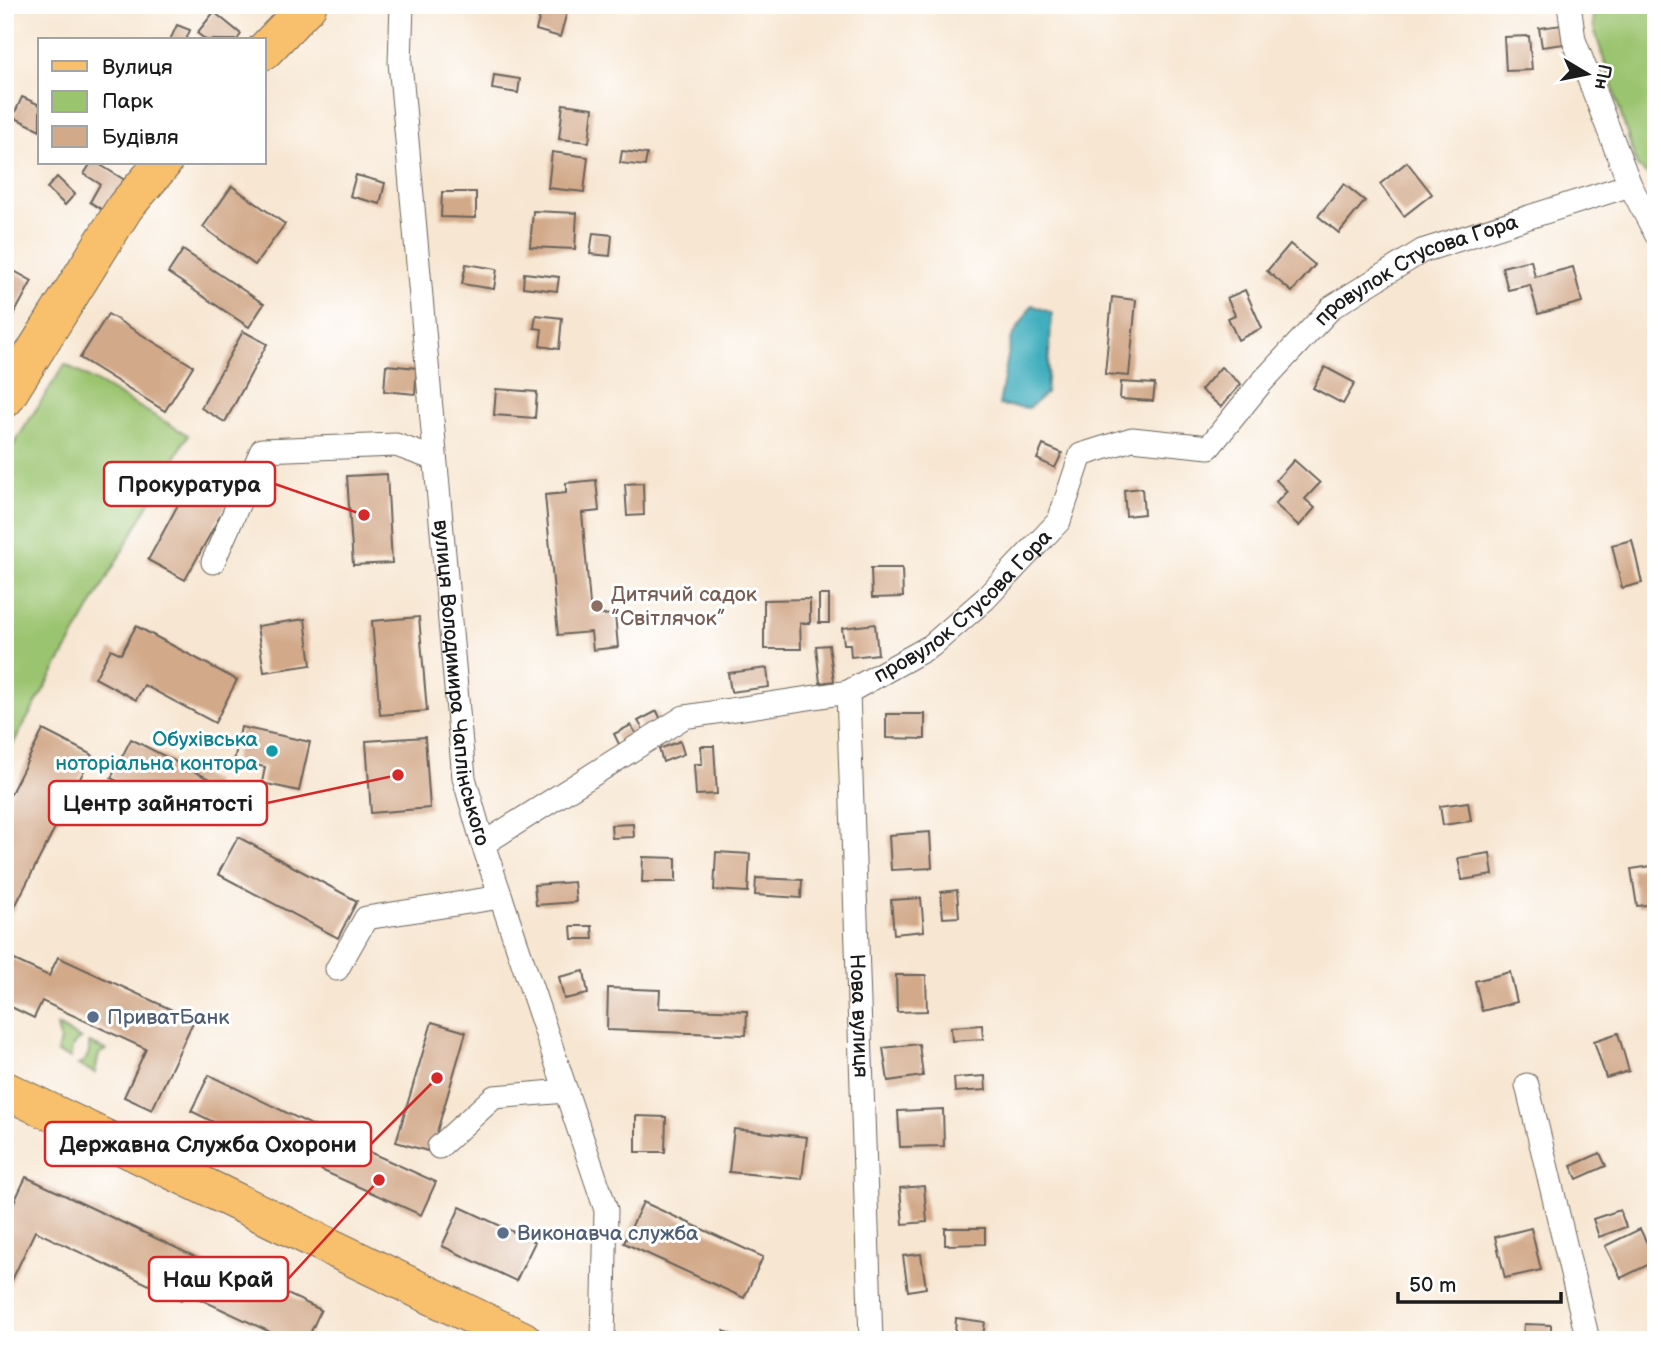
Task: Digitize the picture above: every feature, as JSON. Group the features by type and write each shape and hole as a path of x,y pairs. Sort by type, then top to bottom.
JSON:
{"main road":[{"path":"266,49 308,5"},
{"path":"5,399 125,207 162,164"},
{"path":"5,1090 523,1340"}],"street":[{"name":"вулиця Володимира Чаплінського","path":"402,5 400,62 464,778 483,844 606,1210 603,1340"},
{"path":"1569,5 1574,40 1630,185 1656,234"},
{"name":"провулок Стусова Гора","path":"483,844 684,717 848,692 931,646 985,599 1059,521 1081,454 1132,439 1209,447 1261,383 1332,307 1422,251 1630,185"},
{"path":"213,562 262,450 396,445 435,459"},
{"name":"Нова вулиця","path":"848,692 870,1340"},
{"path":"337,969 366,918 501,897"},
{"path":"1527,1085 1588,1340"},
{"path":"439,1147 494,1097 566,1091"}],"green space":[{"path":"1592,5 1656,5 1656,182 1637,166 1594,28"},
{"path":"65,364 188,435 5,758 5,458"},
{"path":"57,1026 81,1039 73,1047 71,1058 57,1053 60,1040"},
{"path":"89,1043 106,1050 99,1054 95,1073 78,1065 88,1056"}],"water":[{"path":"1032,305 1052,313 1046,393 1029,408 999,405 1011,339"}],"building":[{"path":"460,5 496,5 494,12"},
{"path":"543,5 569,5 560,37 536,30"},
{"path":"214,12 241,34 238,38 203,38 197,33"},
{"path":"177,25 190,30 187,38 171,38"},
{"path":"1562,25 1565,44 1542,47 1539,28"},
{"path":"1529,36 1532,70 1506,71 1504,37"},
{"path":"494,75 520,79 518,93 492,89"},
{"path":"22,97 38,104 38,129 13,117"},
{"path":"563,104 593,108 589,142 559,139"},
{"path":"622,151 647,154 645,166 620,163"},
{"path":"552,152 588,157 584,192 548,188"},
{"path":"1407,162 1432,194 1404,216 1380,184"},
{"path":"90,164 99,164 128,182 109,214 90,202 100,184 84,174"},
{"path":"356,175 385,183 380,204 350,196"},
{"path":"57,177 75,194 65,205 47,188"},
{"path":"1344,184 1365,201 1339,233 1318,216"},
{"path":"232,186 285,224 255,265 203,227"},
{"path":"442,192 476,192 476,218 441,217"},
{"path":"533,211 577,213 575,249 530,247"},
{"path":"593,233 612,235 610,256 590,254"},
{"path":"1290,244 1315,265 1292,292 1267,271"},
{"path":"183,250 264,304 249,327 168,273"},
{"path":"1531,260 1535,277 1573,267 1582,302 1538,314 1530,285 1508,290 1502,267"},
{"path":"466,264 497,269 494,289 462,284"},
{"path":"5,266 32,281 12,318 5,315"},
{"path":"524,273 559,277 557,291 523,287"},
{"path":"1245,290 1262,328 1238,340 1228,318 1235,315 1227,298"},
{"path":"1112,297 1136,300 1129,376 1105,374"},
{"path":"108,314 193,366 165,411 80,358"},
{"path":"536,315 562,318 559,349 540,346 542,329 534,328"},
{"path":"243,331 267,344 225,422 201,408"},
{"path":"386,365 417,368 415,394 384,391"},
{"path":"1221,367 1241,384 1221,407 1201,390"},
{"path":"1325,367 1355,383 1343,404 1313,388"},
{"path":"1121,382 1155,384 1153,401 1120,399"},
{"path":"496,389 537,392 535,418 494,415"},
{"path":"1043,445 1062,453 1055,468 1037,459"},
{"path":"1294,460 1320,483 1305,499 1315,508 1299,526 1275,504 1287,491 1276,480"},
{"path":"387,474 392,563 353,565 347,476"},
{"path":"192,479 229,500 185,580 148,560"},
{"path":"596,480 599,511 582,513 591,616 615,614 618,647 593,650 591,632 558,635 545,495 566,493 566,483"},
{"path":"643,483 644,515 627,516 625,484"},
{"path":"1142,488 1144,514 1126,516 1124,490"},
{"path":"1632,540 1642,583 1622,588 1612,545"},
{"path":"871,568 902,568 903,597 872,598"},
{"path":"819,595 829,595 829,623 819,623"},
{"path":"810,599 810,623 800,623 801,649 764,649 764,600"},
{"path":"419,617 427,711 380,715 372,621"},
{"path":"305,619 311,665 264,672 257,626"},
{"path":"875,624 878,654 851,657 850,644 844,644 842,628"},
{"path":"136,626 237,680 215,723 144,685 136,700 95,678 111,649 121,654"},
{"path":"829,645 834,681 820,683 816,646"},
{"path":"767,668 769,687 731,692 728,673"},
{"path":"657,711 662,722 644,731 638,721"},
{"path":"886,714 925,714 925,739 886,738"},
{"path":"631,725 638,737 620,746 614,734"},
{"name":"Обухівська ноторіальна контора","path":"241,727 310,742 299,791 262,783 265,767 234,761"},
{"path":"43,730 92,755 5,926 5,805"},
{"path":"425,737 430,808 371,813 366,741"},
{"path":"131,739 215,782 194,821 111,778"},
{"path":"680,741 684,754 663,762 659,749"},
{"path":"701,746 714,746 717,794 696,795 694,764 702,764"},
{"path":"1468,802 1471,821 1443,825 1440,806"},
{"path":"633,824 634,837 612,838 611,825"},
{"path":"930,832 932,868 891,870 889,835"},
{"path":"238,837 357,901 338,938 218,874"},
{"path":"716,852 750,854 748,892 714,890"},
{"path":"1490,853 1493,875 1462,880 1458,858"},
{"path":"643,857 676,858 676,882 642,882"},
{"path":"1652,866 1656,904 1637,906 1631,869"},
{"path":"756,878 802,880 801,898 755,895"},
{"path":"574,882 576,902 536,905 534,885"},
{"path":"957,890 959,917 943,918 941,892"},
{"path":"921,898 924,931 894,934 891,900"},
{"path":"571,926 592,926 593,939 572,939"},
{"path":"8,957 49,976 58,957 194,1020 152,1110 124,1097 146,1049 42,1001 34,1018 5,1004 5,963"},
{"path":"584,971 588,994 564,999 559,977"},
{"path":"1510,972 1517,1002 1482,1011 1475,981"},
{"path":"896,975 926,975 927,1011 897,1012"},
{"path":"608,988 660,990 659,1008 747,1011 746,1035 607,1030"},
{"path":"432,1022 466,1032 431,1152 396,1142"},
{"path":"982,1025 983,1039 952,1041 951,1027"},
{"path":"1618,1033 1629,1071 1606,1078 1594,1041"},
{"path":"919,1044 923,1076 888,1081 883,1048"},
{"path":"209,1075 318,1128 300,1164 191,1111"},
{"path":"985,1076 986,1090 955,1092 954,1078"},
{"path":"943,1109 944,1146 900,1147 898,1111"},
{"path":"636,1116 666,1117 665,1152 636,1152"},
{"path":"734,1129 807,1137 802,1179 729,1172"},
{"path":"336,1137 436,1182 421,1215 321,1170"},
{"path":"1600,1153 1606,1166 1577,1179 1571,1166"},
{"path":"26,1177 223,1270 226,1265 321,1310 307,1340 287,1340 185,1292 181,1300 35,1231 5,1295 5,1221"},
{"path":"924,1186 927,1222 903,1224 900,1188"},
{"path":"643,1202 763,1257 744,1298 624,1243"},
{"path":"460,1207 535,1242 516,1281 442,1246"},
{"path":"1620,1210 1626,1227 1599,1237 1593,1219"},
{"path":"945,1228 985,1228 985,1244 945,1245"},
{"path":"1531,1228 1541,1270 1505,1278 1495,1237"},
{"path":"1640,1229 1656,1261 1621,1278 1605,1246"},
{"path":"921,1254 926,1288 908,1291 903,1256"},
{"path":"956,1318 985,1322 983,1336 955,1333"},
{"path":"1524,1324 1551,1325 1551,1340 1523,1340"},
{"path":"724,1331 741,1340 720,1340"}],"place":[{"name":"Прокуратура","path":"364,515"},
{"name":"Дитячий садок ”Світлячок”","path":"597,606"},
{"name":"Обухівська ноторіальна контора","path":"272,751"},
{"name":"Центр зайнятості","path":"398,775"},
{"name":"ПриватБанк","path":"93,1017"},
{"name":"Державна Служба Охорони","path":"437,1078"},
{"name":"Наш Край","path":"379,1180"},
{"name":"Виконавча служба","path":"503,1233"}]}
